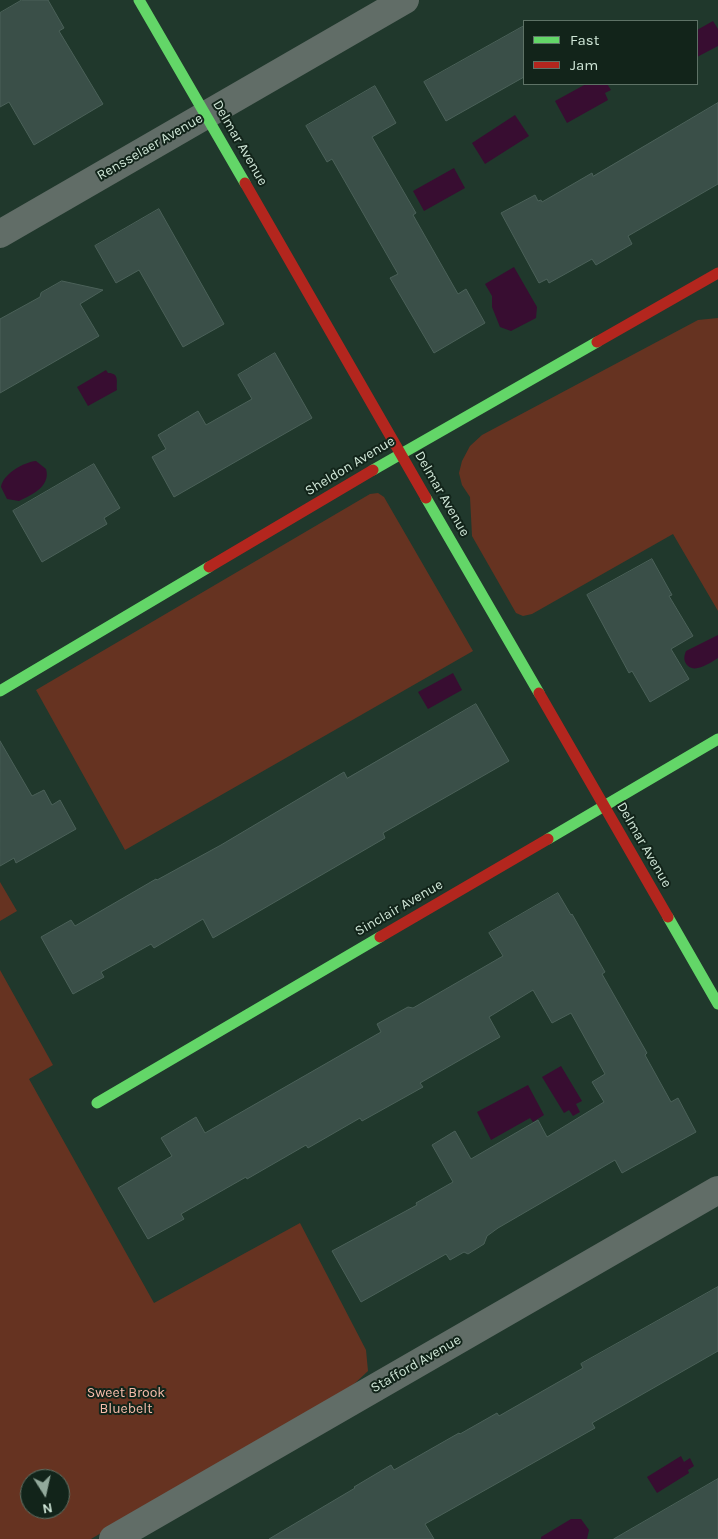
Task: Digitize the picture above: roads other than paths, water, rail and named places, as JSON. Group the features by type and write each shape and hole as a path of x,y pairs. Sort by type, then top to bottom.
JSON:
{"street":[{"name":"Delmar Avenue","path":"140,0 718,1004"},
{"name":"Rensselaer Avenue","path":"0,234 405,0"},
{"name":"Sheldon Avenue","path":"0,691 401,453 718,273"},
{"name":"Sinclair Avenue","path":"97,1103 718,739"},
{"name":"Stafford Avenue","path":"113,1539 718,1190"}],"park label":[{"name":"Sweet Brook Bluebelt","path":"126,1402"}]}
